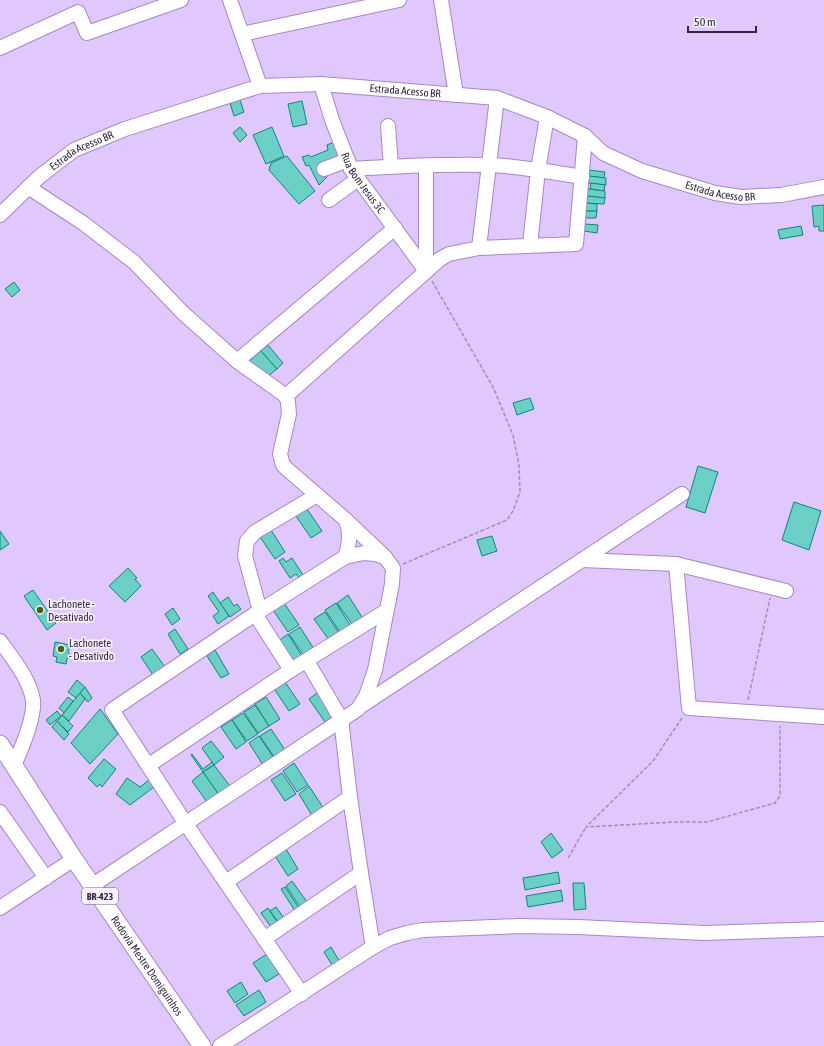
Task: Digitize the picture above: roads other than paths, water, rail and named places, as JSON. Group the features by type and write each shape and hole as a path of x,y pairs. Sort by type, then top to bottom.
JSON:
{"main road":[{"name":"Rodovia Mestre Domiguinhos","path":"0,744 74,859 202,1046"}],"street":[{"path":"0,48 76,6 87,33 181,0"},
{"path":"230,0 260,86"},
{"path":"242,34 399,0"},
{"path":"440,0 456,95"},
{"name":"Estrada Acesso BR","path":"0,215 28,187 74,150 125,130 260,86 320,84 497,98 547,117 585,136 603,153 642,171 715,193 741,197 781,194 824,187"},
{"name":"Rua Bom Jesus 3C","path":"320,84 332,120 352,170 426,271"},
{"path":"479,248 497,98"},
{"path":"530,245 538,170 547,117"},
{"path":"388,126 391,167"},
{"path":"286,396 426,271 440,259 449,254 479,248 576,244 585,136"},
{"path":"324,169 352,170 391,167 489,165 538,170 582,177"},
{"path":"426,166 426,271"},
{"path":"329,200 352,170"},
{"path":"28,187 83,223 134,262 183,313 237,361 286,396 289,414 280,454 287,469 346,520 389,563 392,584 375,670 366,696 358,709"},
{"path":"237,361 395,228"},
{"path":"93,885 682,494"},
{"path":"291,670 258,612 245,556 247,541 255,532 317,495"},
{"path":"345,557 349,547 350,538 350,529 346,520"},
{"path":"302,994 186,824 112,710 258,612 345,557 364,553 375,554 389,563"},
{"path":"582,560 676,564 786,591"},
{"path":"676,564 689,708 824,717"},
{"path":"149,765 291,670 386,611"},
{"path":"0,641 26,679 33,702 30,724 14,766"},
{"path":"307,661 341,719 350,797 373,947"},
{"path":"226,882 350,797"},
{"path":"0,812 46,878"},
{"path":"0,908 74,859"},
{"path":"264,939 361,873"},
{"path":"220,1046 373,947 396,937 423,930 519,926 578,927 704,933 824,929"}],"place":[{"name":"Lachonete - Desativado","path":"40,610"},
{"name":"Lachonete - Desativdo","path":"61,649"}]}
